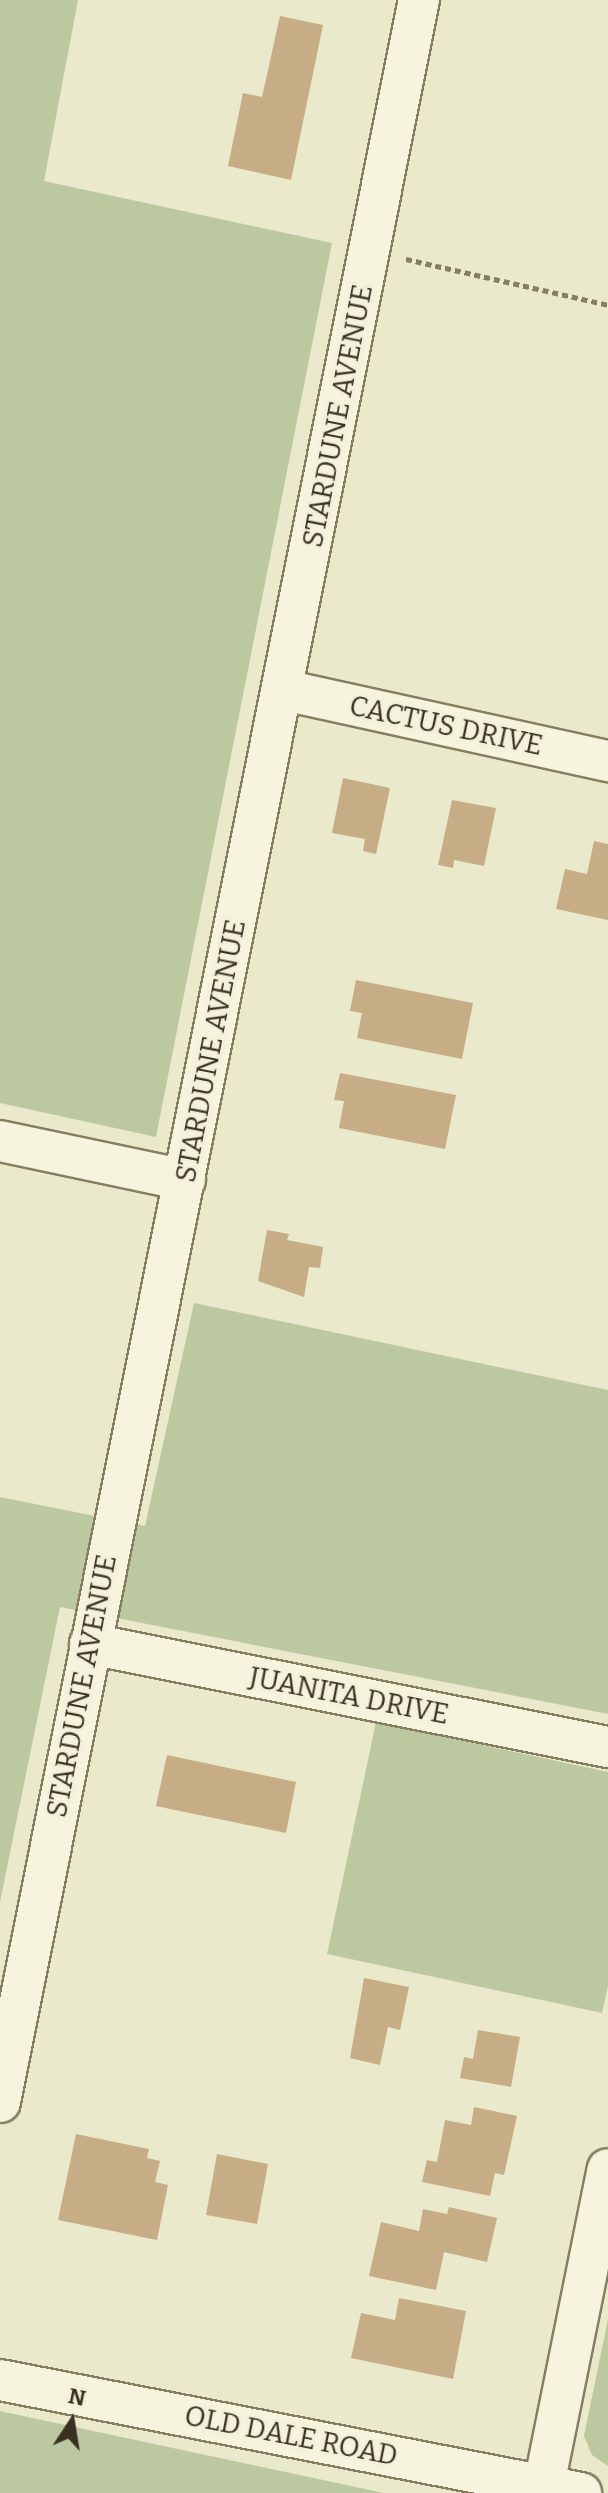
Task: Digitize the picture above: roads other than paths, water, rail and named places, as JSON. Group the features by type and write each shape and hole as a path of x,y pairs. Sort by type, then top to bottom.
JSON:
{"street":[{"name":"STARDUNE AVENUE","path":"0,2102 284,690 419,0"},
{"name":"CACTUS DRIVE","path":"284,690 608,761"},
{"path":"0,1141 185,1180"},
{"name":"JUANITA DRIVE","path":"90,1644 608,1747"},
{"path":"563,2489 608,2169"},
{"name":"OLD DALE ROAD","path":"0,2380 563,2489"}]}
